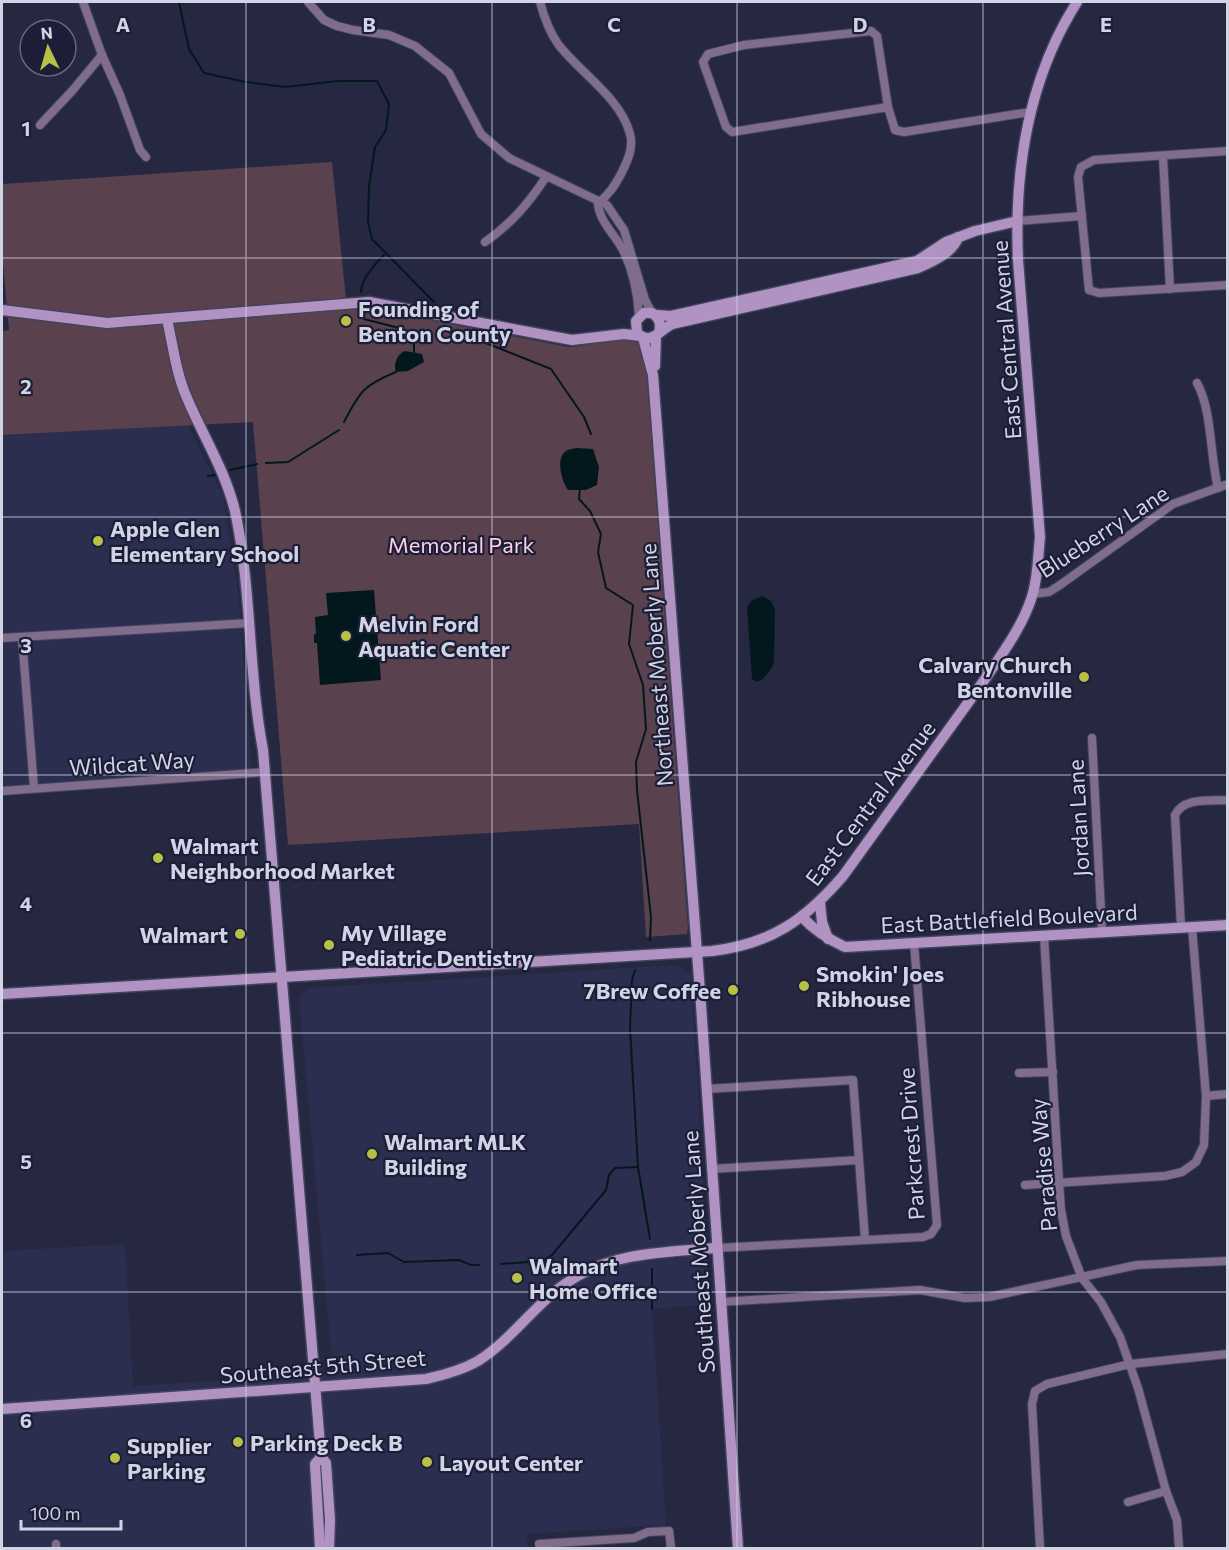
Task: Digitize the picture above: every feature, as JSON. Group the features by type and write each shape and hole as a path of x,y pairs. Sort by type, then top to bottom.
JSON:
{"street":[{"path":"83,2 140,150 146,157"},
{"path":"308,2 324,20 337,26 389,35 415,46 449,73 481,134 509,158 607,206 624,230 645,300 661,327 658,334"},
{"path":"540,2 544,20 558,44 608,98 622,116 630,134 631,146 627,163 613,188 598,203"},
{"name":"East Central Avenue","path":"2,994 696,953 750,943 774,934 820,903 843,876 1000,657 1025,614 1032,594 1037,572 1040,537 1017,221 1018,181 1030,112 1037,87 1053,46 1077,2"},
{"path":"888,107 732,132 726,127 703,62 708,54 744,45 871,31 877,36 888,107 895,130 904,132 1030,112"},
{"path":"40,125 102,55"},
{"path":"1227,151 1094,160 1081,167 1078,177 1089,290 1099,293 1227,285"},
{"path":"1164,156 1170,289"},
{"path":"485,242 499,233 525,208 546,177"},
{"path":"598,203 599,214 624,252 634,284 637,319 635,330 641,337"},
{"path":"593,338 637,319 644,313 671,316 917,261 958,237 1017,221 1082,216"},
{"path":"2,310 107,323 369,302 559,339 572,340 632,334 650,339 672,324 918,268 929,264 956,244 958,237"},
{"path":"167,319 186,397 226,478 235,513 250,623 256,712 265,772 321,1456 326,1463 330,1520 329,1548"},
{"name":"Northeast Moberly Lane","path":"658,334 653,375 696,953"},
{"name":"Northeast Moberly Lane","path":"641,337 653,375"},
{"path":"1197,383 1205,397 1212,466 1218,488"},
{"name":"Blueberry Lane","path":"1032,594 1049,592 1060,585 1173,504 1227,484"},
{"path":"2,638 250,623"},
{"path":"22,637 34,788"},
{"name":"Jordan Lane","path":"1092,738 1102,932"},
{"name":"Wildcat Way","path":"2,790 265,772"},
{"path":"1025,1185 1165,1176 1182,1172 1196,1162 1204,1145 1206,1096 1175,815 1178,808 1188,802 1227,800"},
{"path":"820,903 822,922 828,939"},
{"name":"East Battlefield Boulevard","path":"802,917 812,928 845,947 1227,925"},
{"name":"Paradise Way","path":"1044,936 1061,1210 1066,1236 1082,1278 1101,1302 1120,1337 1130,1364 1166,1491 1177,1520 1179,1548"},
{"name":"Parkcrest Drive","path":"716,1248 923,1237 932,1234 937,1225 914,944"},
{"name":"Southeast Moberly Lane","path":"696,953 738,1548"},
{"path":"1019,1073 1053,1072"},
{"path":"706,1089 853,1080 865,1239"},
{"path":"1206,1096 1227,1094"},
{"path":"711,1169 859,1160"},
{"name":"Southeast 5th Street","path":"2,1408 409,1382 453,1372 477,1361 489,1353 552,1294 592,1268 625,1257 716,1248"},
{"path":"720,1302 920,1290 965,1298 989,1297 1137,1265 1227,1261"},
{"path":"1040,1548 1032,1404 1035,1391 1047,1384 1130,1364 1160,1359 1227,1354"},
{"path":"320,1548 315,1464 321,1456"},
{"path":"1128,1502 1166,1491"},
{"path":"539,1544 634,1538 648,1532 669,1531 671,1548"}],"shaded area":[{"path":"405,351 422,354 424,362 408,371 396,372 396,360"},
{"path":"188,425 223,496 238,591 252,769 2,788 2,435"},
{"path":"593,449 599,467 597,485 586,490 568,490 562,476 560,464 563,454 567,450"},
{"name":"Melvin Ford Aquatic Center","path":"374,590 381,680 320,685 317,643 314,643 315,617 328,615 326,593"},
{"path":"763,596 771,601 775,609 774,662 767,674 757,682 752,679 747,607 752,600"},
{"name":"Walmart Home Office","path":"676,965 691,975 710,1304 652,1309 666,1525 527,1534 528,1548 2,1548 2,1251 125,1244 133,1386 333,1373 299,997 308,988"}],"green space":[{"name":"Memorial Park","path":"332,162 347,309 374,309 568,347 631,338 641,342 645,351 687,934 646,937 639,824 288,845 253,422 2,435 2,331 9,330 2,252 2,184"}],"waterway":[{"path":"179,2 189,49 204,73 285,87 338,81 377,81 389,104 386,130 375,147 369,187 368,222 372,239 434,302"},
{"path":"361,292 366,277 384,255"},
{"path":"361,315 364,319 399,328 414,337 414,353"},
{"path":"481,341 551,369 584,417 591,434"},
{"path":"344,422 364,390 396,372"},
{"path":"266,463 288,462 339,430"},
{"path":"230,470 257,464"},
{"path":"208,476 215,475"},
{"path":"580,488 579,499 590,511 601,534 598,552 606,588 633,605 629,644 643,685 646,729 636,762 651,917 650,940"},
{"path":"635,970 632,980 630,1028 638,1167 650,1239"},
{"path":"501,1264 542,1261 552,1255 606,1190 609,1175 615,1168 638,1167"},
{"path":"357,1255 388,1253 404,1262 459,1260 471,1265 479,1265"},
{"path":"652,1269 652,1309"}],"place":[{"name":"Founding of Benton County","path":"346,321"},
{"name":"Apple Glen Elementary School","path":"98,541"},
{"name":"Melvin Ford Aquatic Center","path":"346,636"},
{"name":"Calvary Church Bentonville","path":"1084,677"},
{"name":"Walmart Neighborhood Market","path":"158,858"},
{"name":"Walmart","path":"240,934"},
{"name":"My Village Pediatric Dentistry","path":"329,945"},
{"name":"Smokin' Joes Ribhouse","path":"804,986"},
{"name":"7Brew Coffee","path":"733,990"},
{"name":"Walmart MLK Building","path":"372,1154"},
{"name":"Walmart Home Office","path":"517,1278"},
{"name":"Parking Deck B","path":"238,1442"},
{"name":"Supplier Parking","path":"115,1458"},
{"name":"Layout Center","path":"427,1462"}]}
